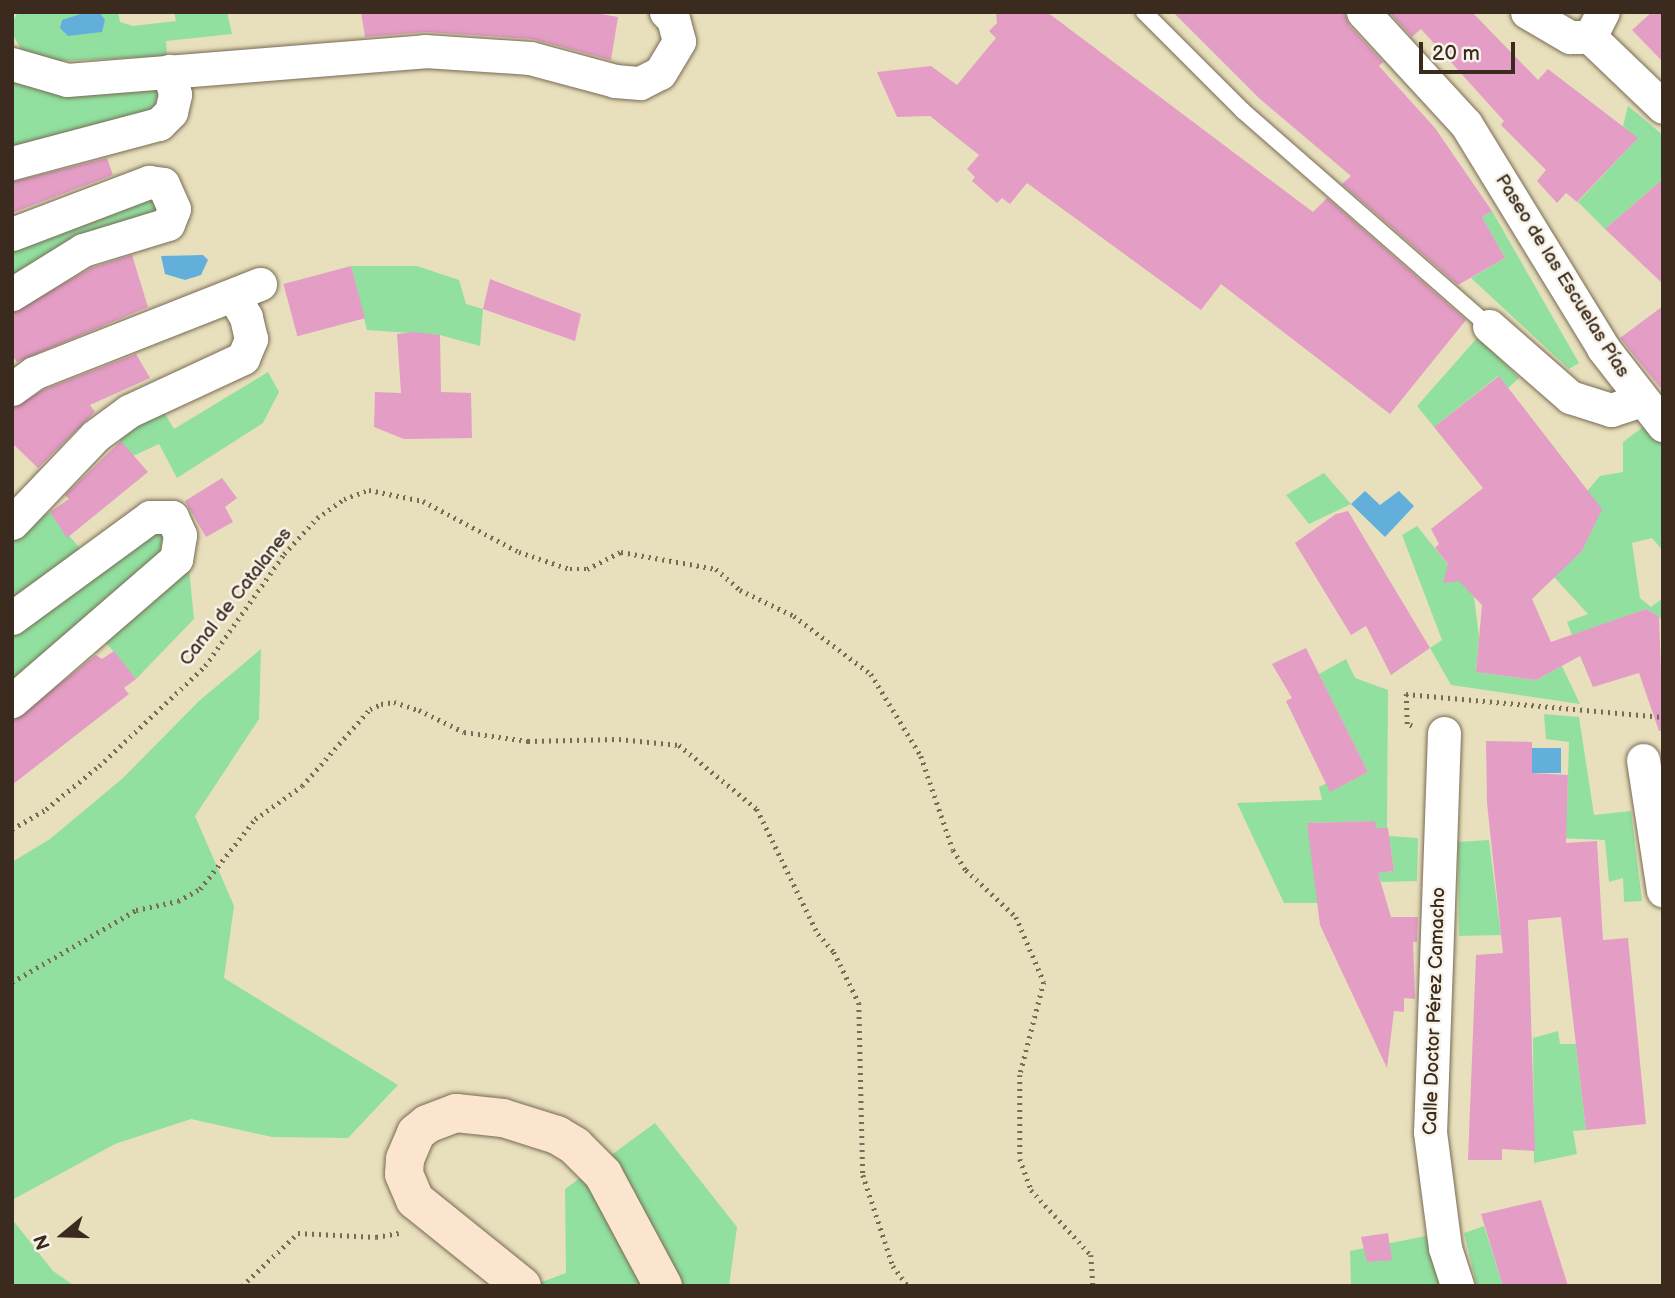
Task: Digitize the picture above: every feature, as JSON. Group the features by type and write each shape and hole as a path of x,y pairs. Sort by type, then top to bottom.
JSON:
{"main road":[{"path":"522,1286 491,1257 428,1213 415,1200 404,1174 409,1146 427,1124 456,1113 474,1113 535,1128 575,1146 603,1174 663,1286"}],"street":[{"path":"12,64 66,80 425,51 530,58 615,81 640,83 660,73 680,41 673,19 666,12"},
{"name":"Paseo de las Escuelas Pías","path":"1363,12 1466,124 1603,348 1653,413"},
{"path":"1527,12 1570,37 1597,25 1663,107"},
{"path":"12,163 159,124 173,103 169,71"},
{"path":"12,234 149,181 163,184 174,209 168,224 83,250 12,294"},
{"path":"12,389 34,373 247,291 246,317 251,339 243,358 129,411 95,436 12,523"},
{"name":"Paseo de las Escuelas Pías","path":"1489,326 1570,397 1611,410 1653,413"},
{"path":"12,618 150,517 173,517 180,535 176,559 12,701"},
{"name":"Calle Doctor Pérez Camacho","path":"1444,733 1430,1132 1445,1248 1457,1286"},
{"path":"1643,760 1663,890"}],"lane":[{"path":"1144,12 1243,111 1489,326"}],"path":[{"name":"Canal de Catalanes","path":"12,829 46,809 99,766 205,666 284,554 317,518 344,499 369,490 423,501 519,552 570,569 587,569 621,552 716,569 740,590 794,616 870,674 921,756 953,849 966,870 1016,917 1044,982 1020,1075 1020,1159 1031,1190 1091,1255 1093,1286"},
{"path":"1406,694 1663,717"},
{"path":"12,982 136,910 178,901 200,889 255,819 302,786 370,709 381,704 394,702 419,710 464,732 516,740 679,745 757,808 818,934 834,952 859,1003 863,1175 893,1266 908,1286"},
{"path":"242,1286 298,1233 376,1237 409,1231 428,1213"}],"green space":[{"path":"18,12 118,12 120,22 133,26 176,21 174,12 227,12 232,34 166,41 167,56 40,62 23,52 14,37 13,21"},
{"path":"12,74 156,87 164,108 12,155"},
{"path":"1628,106 1663,135 1663,179 1605,229 1578,202 1637,139 1623,126"},
{"path":"154,196 159,213 12,284 12,240"},
{"path":"1492,211 1579,363 1569,369 1471,278 1505,258 1482,217"},
{"path":"351,266 417,266 459,280 466,304 483,309 480,346 440,335 367,330"},
{"path":"1478,337 1519,378 1508,388 1498,376 1434,427 1417,406"},
{"path":"268,372 279,392 263,423 177,478 159,444 133,456 114,433 161,407 174,429"},
{"path":"1651,421 1663,437 1663,551 1652,538 1632,543 1640,598 1651,607 1663,598 1663,625 1659,616 1646,609 1572,635 1567,622 1588,614 1554,577 1582,551 1601,509 1587,491 1600,476 1623,472 1623,442"},
{"path":"1324,473 1351,504 1309,524 1286,495"},
{"path":"50,512 81,550 12,604 12,532"},
{"path":"163,522 169,550 12,682 12,632"},
{"path":"1417,526 1474,597 1479,637 1476,672 1536,680 1562,666 1580,704 1451,685 1430,648 1442,640 1402,535"},
{"path":"189,569 194,619 136,679 103,639"},
{"path":"261,649 259,719 195,816 234,906 224,978 398,1085 348,1138 272,1137 191,1119 115,1144 12,1200 12,862 50,839 123,778 199,701"},
{"path":"1346,659 1355,678 1388,690 1387,828 1376,828 1374,821 1307,823 1319,903 1284,903 1237,803 1322,800 1319,787 1331,781 1343,785 1368,772 1319,674"},
{"path":"1544,714 1579,717 1594,815 1631,811 1642,901 1624,902 1623,878 1609,882 1605,840 1556,838 1526,809 1567,808 1569,742 1546,739"},
{"path":"1389,836 1418,838 1417,881 1381,882 1378,873 1394,871"},
{"path":"1489,840 1501,935 1459,936 1458,842"},
{"path":"1558,1031 1560,1044 1576,1044 1586,1130 1573,1131 1577,1154 1534,1163 1533,1038"},
{"path":"655,1123 737,1227 729,1286 531,1286 566,1273 565,1189"},
{"path":"12,1219 53,1271 75,1286 12,1286"},
{"path":"1484,1226 1503,1286 1477,1286 1464,1233"},
{"path":"1426,1236 1440,1286 1351,1286 1350,1251"}],"water":[{"path":"87,12 100,13 105,20 102,32 68,36 60,28 62,20"},
{"path":"203,255 208,260 201,275 185,280 165,274 161,256"},
{"path":"1365,491 1380,505 1399,491 1414,506 1385,537 1351,504"},
{"path":"1532,748 1561,748 1561,773 1532,773"}],"building":[{"path":"361,12 590,12 618,17 611,60 532,39 426,32 365,37"},
{"path":"996,12 1047,12 1313,212 1327,198 1466,320 1390,414 1221,284 1201,310 1027,183 1010,204 1002,198 997,203 972,181 975,177 967,169 979,155 930,116 897,117 877,72 931,66 957,85 996,38 989,31 997,23"},
{"path":"1173,12 1344,12 1349,25 1383,62 1379,66 1435,128 1492,211 1482,217 1505,258 1458,285 1342,184 1351,176 1260,99"},
{"path":"1389,12 1472,12 1538,80 1548,69 1638,138 1577,202 1566,193 1557,203 1537,181 1546,170 1501,125 1504,121 1421,29 1412,37"},
{"path":"1652,12 1663,12 1663,62 1632,30"},
{"path":"107,158 113,175 12,213 12,182"},
{"path":"1663,179 1663,284 1605,229"},
{"path":"132,255 148,307 17,362 12,355 12,313 91,268"},
{"path":"351,266 365,318 297,336 283,284"},
{"path":"490,279 581,314 575,341 483,309"},
{"path":"1663,306 1663,391 1620,338"},
{"path":"414,332 440,335 441,392 471,393 472,438 404,439 374,427 375,392 401,393 397,334"},
{"path":"136,354 150,378 90,405 95,412 38,468 12,443 12,408 43,390"},
{"path":"1499,376 1602,509 1582,551 1532,599 1551,642 1646,609 1659,616 1663,731 1659,731 1639,673 1593,687 1580,656 1536,680 1476,672 1482,605 1459,581 1443,583 1448,564 1435,548 1439,544 1431,529 1483,488 1434,427"},
{"path":"121,441 148,472 67,538 50,512 69,499 65,495"},
{"path":"222,478 237,498 225,507 233,522 206,537 185,501"},
{"path":"1348,511 1430,648 1391,675 1366,626 1351,635 1295,543 1336,514"},
{"path":"1306,648 1368,772 1330,792 1286,701 1292,698 1272,664"},
{"path":"114,651 136,679 124,688 129,694 12,785 12,722 96,655 102,659"},
{"path":"1486,741 1532,742 1532,773 1568,775 1566,843 1597,841 1603,940 1628,938 1646,1124 1586,1130 1561,917 1528,920 1535,1151 1502,1149 1502,1160 1468,1160 1476,955 1503,953 1487,803"},
{"path":"1375,821 1376,828 1388,828 1394,871 1378,873 1391,917 1418,917 1417,942 1413,942 1415,999 1404,998 1404,1012 1394,1011 1387,1068 1320,925 1307,823"},
{"path":"1541,1200 1568,1286 1503,1286 1481,1214"},
{"path":"1388,1233 1392,1260 1367,1262 1361,1237"}]}
